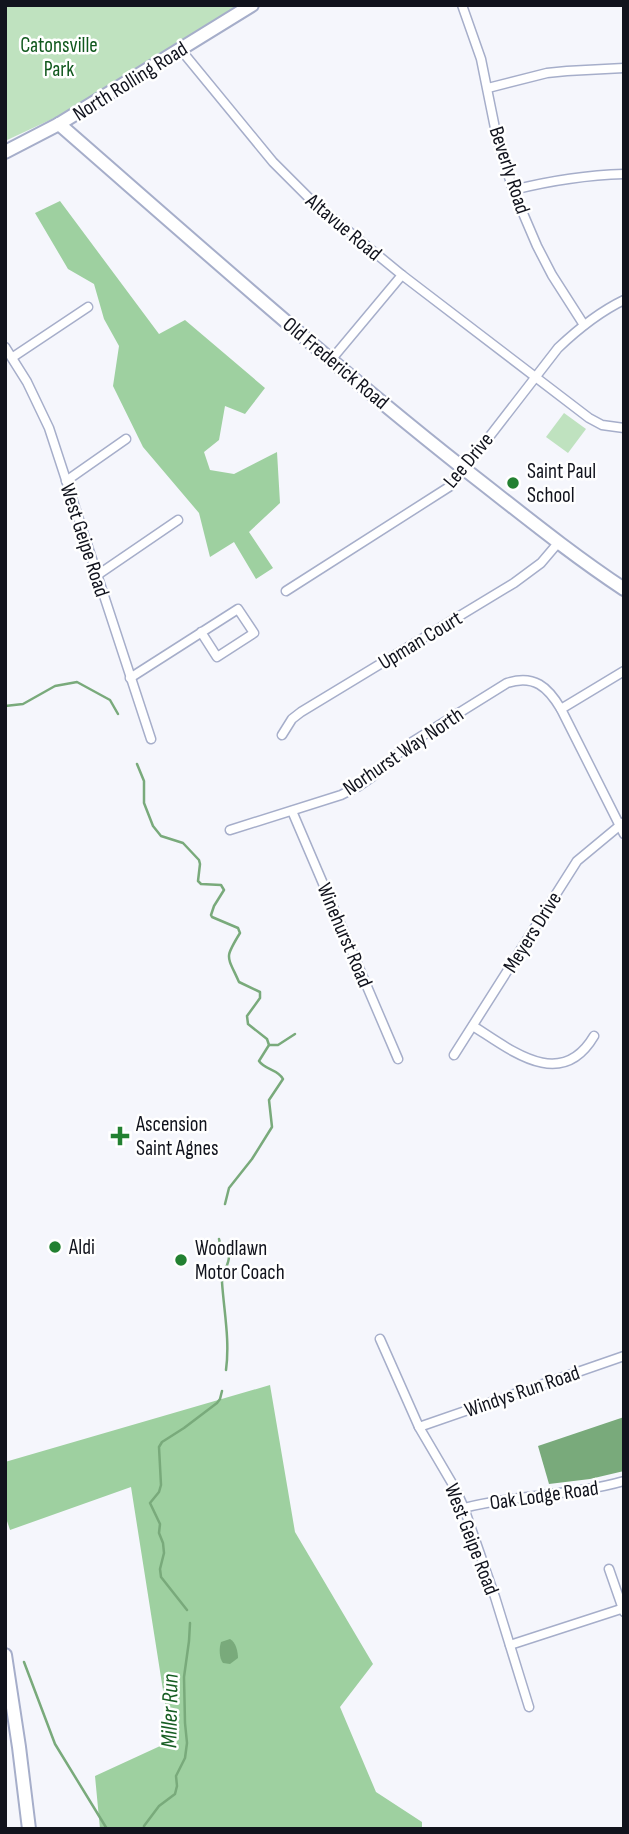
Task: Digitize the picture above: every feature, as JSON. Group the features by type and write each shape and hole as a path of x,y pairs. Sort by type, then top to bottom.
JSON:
{"street":[{"name":"North Rolling Road","path":"5,152 59,124 252,5"},
{"name":"Beverly Road","path":"462,5 481,59 497,138 513,190 552,275 584,325"},
{"name":"Altavue Road","path":"181,50 273,162 344,229 589,418 602,425 624,428"},
{"path":"488,88 547,73 624,68"},
{"name":"Old Frederick Road","path":"59,124 331,360 558,543 624,589"},
{"path":"513,190 578,178 624,174"},
{"path":"331,360 402,275"},
{"name":"Lee Drive","path":"286,591 452,485 558,348 600,313 624,300"},
{"path":"13,357 88,307"},
{"name":"West Geipe Road","path":"5,347 27,382 49,428 150,739"},
{"path":"66,481 126,439"},
{"path":"96,576 178,520"},
{"name":"Upman Court","path":"282,735 292,719 301,712 514,583 541,563 558,543"},
{"path":"130,678 201,632 238,609 254,633 217,657 201,632"},
{"path":"562,709 624,671"},
{"name":"Norhurst Way North","path":"230,830 359,786 409,744 515,680 542,685 550,691 562,709 622,827"},
{"name":"Winehurst Road","path":"292,811 398,1059"},
{"name":"Meyers Drive","path":"454,1055 578,860 622,827"},
{"path":"473,1026 520,1056 544,1064 575,1056 589,1045 594,1036"},
{"name":"West Geipe Road","path":"380,1339 419,1427 464,1508 529,1707"},
{"name":"Windys Run Road","path":"419,1427 624,1356"},
{"name":"Oak Lodge Road","path":"464,1508 504,1499 598,1488 624,1481"},
{"path":"510,1645 623,1610 609,1569"},
{"path":"5,1655 29,1829"}],"green space":[{"name":"Catonsville Park","path":"5,5 245,5 80,106 5,141"},
{"path":"564,413 586,429 568,453 546,437"}],"shaded area":[{"path":"60,201 159,334 185,320 265,388 245,414 225,406 219,440 204,452 210,470 234,474 277,452 280,503 249,532 273,568 256,579 234,542 210,557 199,513 143,447 113,386 119,346 104,319 94,284 68,269 35,213"},
{"path":"270,1385 295,1532 373,1664 340,1707 376,1792 422,1822 422,1829 100,1829 95,1776 171,1741 131,1487 10,1530 5,1515 5,1462"},
{"path":"624,1417 624,1471 549,1484 538,1446"},
{"path":"230,1639 235,1645 238,1658 230,1664 223,1663 221,1642"}],"waterway":[{"name":"Miller Run","path":"5,706 23,704 55,686 77,682 110,700 118,714"},
{"name":"Miller Run","path":"137,764 144,781 144,803 153,826 161,836 183,843 199,860 198,881 201,884 221,885 224,890 211,915 238,928 240,933 229,957 239,982 260,992 260,998 247,1016 248,1024 267,1039 269,1045 259,1061 283,1079 269,1100 272,1127 229,1188 225,1204"},
{"path":"269,1045 278,1045 295,1034"},
{"name":"Miller Run","path":"219,1239 221,1248 229,1256 222,1282 227,1337 226,1370"},
{"name":"Miller Run","path":"187,1610 161,1577 163,1543 159,1533 160,1524 150,1503 161,1485 159,1447 162,1442 217,1403 222,1391"},
{"name":"Miller Run","path":"144,1829 159,1806 175,1794 176,1776 185,1758 187,1743 184,1677 190,1623"},
{"path":"24,1662 55,1744 107,1829"}],"place":[{"name":"Saint Paul School","path":"513,483"},
{"name":"Ascension Saint Agnes","path":"120,1136"},
{"name":"Aldi","path":"55,1247"},
{"name":"Woodlawn Motor Coach","path":"181,1260"}]}
